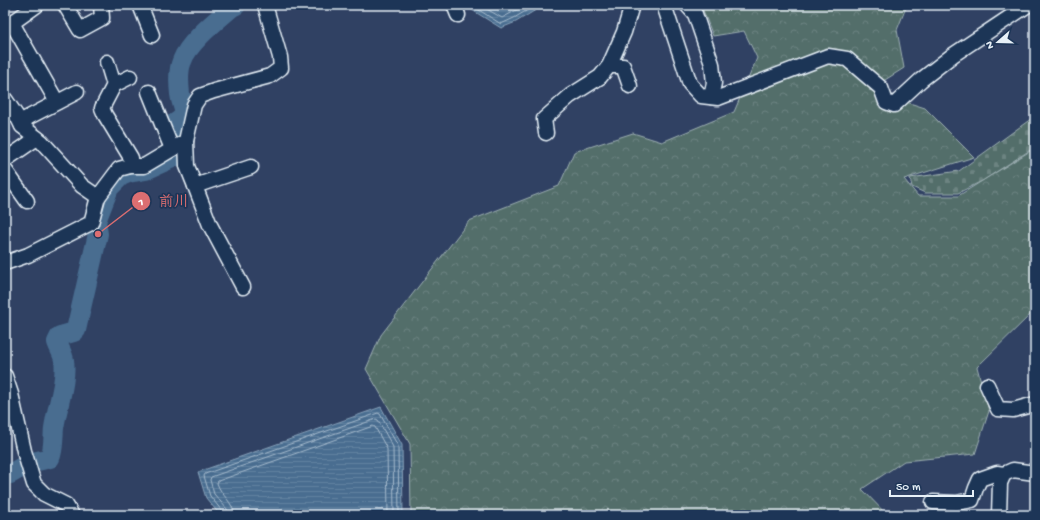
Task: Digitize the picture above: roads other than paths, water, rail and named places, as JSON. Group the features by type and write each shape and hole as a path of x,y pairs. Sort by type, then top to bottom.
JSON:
{"street":[{"path":"37,5 8,26 57,102"},
{"path":"65,5 80,30 102,18 101,5"},
{"path":"140,5 152,35"},
{"path":"243,287 210,225 194,186 187,166 186,141 194,105 200,96 270,76 281,68 280,57 265,5"},
{"path":"546,133 544,119 570,96 600,77 609,66 624,32 632,5"},
{"path":"664,5 690,84 701,96 718,98 828,56 847,59 881,88 886,102 894,105 953,55 1028,5"},
{"path":"687,5 694,14 712,64 714,83 711,97"},
{"path":"107,62 114,85"},
{"path":"609,66 623,66 630,86"},
{"path":"130,77 114,85 102,108 105,116 131,158 130,166"},
{"path":"22,126 27,118 77,92"},
{"path":"149,92 172,149"},
{"path":"5,99 22,126 37,138 82,186 98,197"},
{"path":"27,201 6,160 37,138"},
{"path":"5,263 28,255 91,223 98,197 119,169 130,166 144,166 186,141"},
{"path":"194,186 251,168"},
{"path":"5,376 8,396 34,484 44,494 66,504 72,515"},
{"path":"987,385 998,409 1013,410 1035,404"},
{"path":"934,502 956,503 972,500 980,479 997,473 1004,474 1013,470 1035,473"},
{"path":"999,515 999,487 1004,474"}],"water":[{"path":"464,5 544,5 516,22 501,28"},
{"path":"381,407 402,445 403,515 220,515 206,498 198,472"}],"waterway":[{"path":"5,474 10,474 29,463 50,458 65,368 63,356 57,342 60,336 76,330 98,234 96,221 109,188 121,176 128,173 146,170 177,156 177,141 174,137 172,125 184,114 179,82 182,61 185,54 197,39 219,18 236,5"}],"place":[{"name":"前川","path":"98,234"}]}
